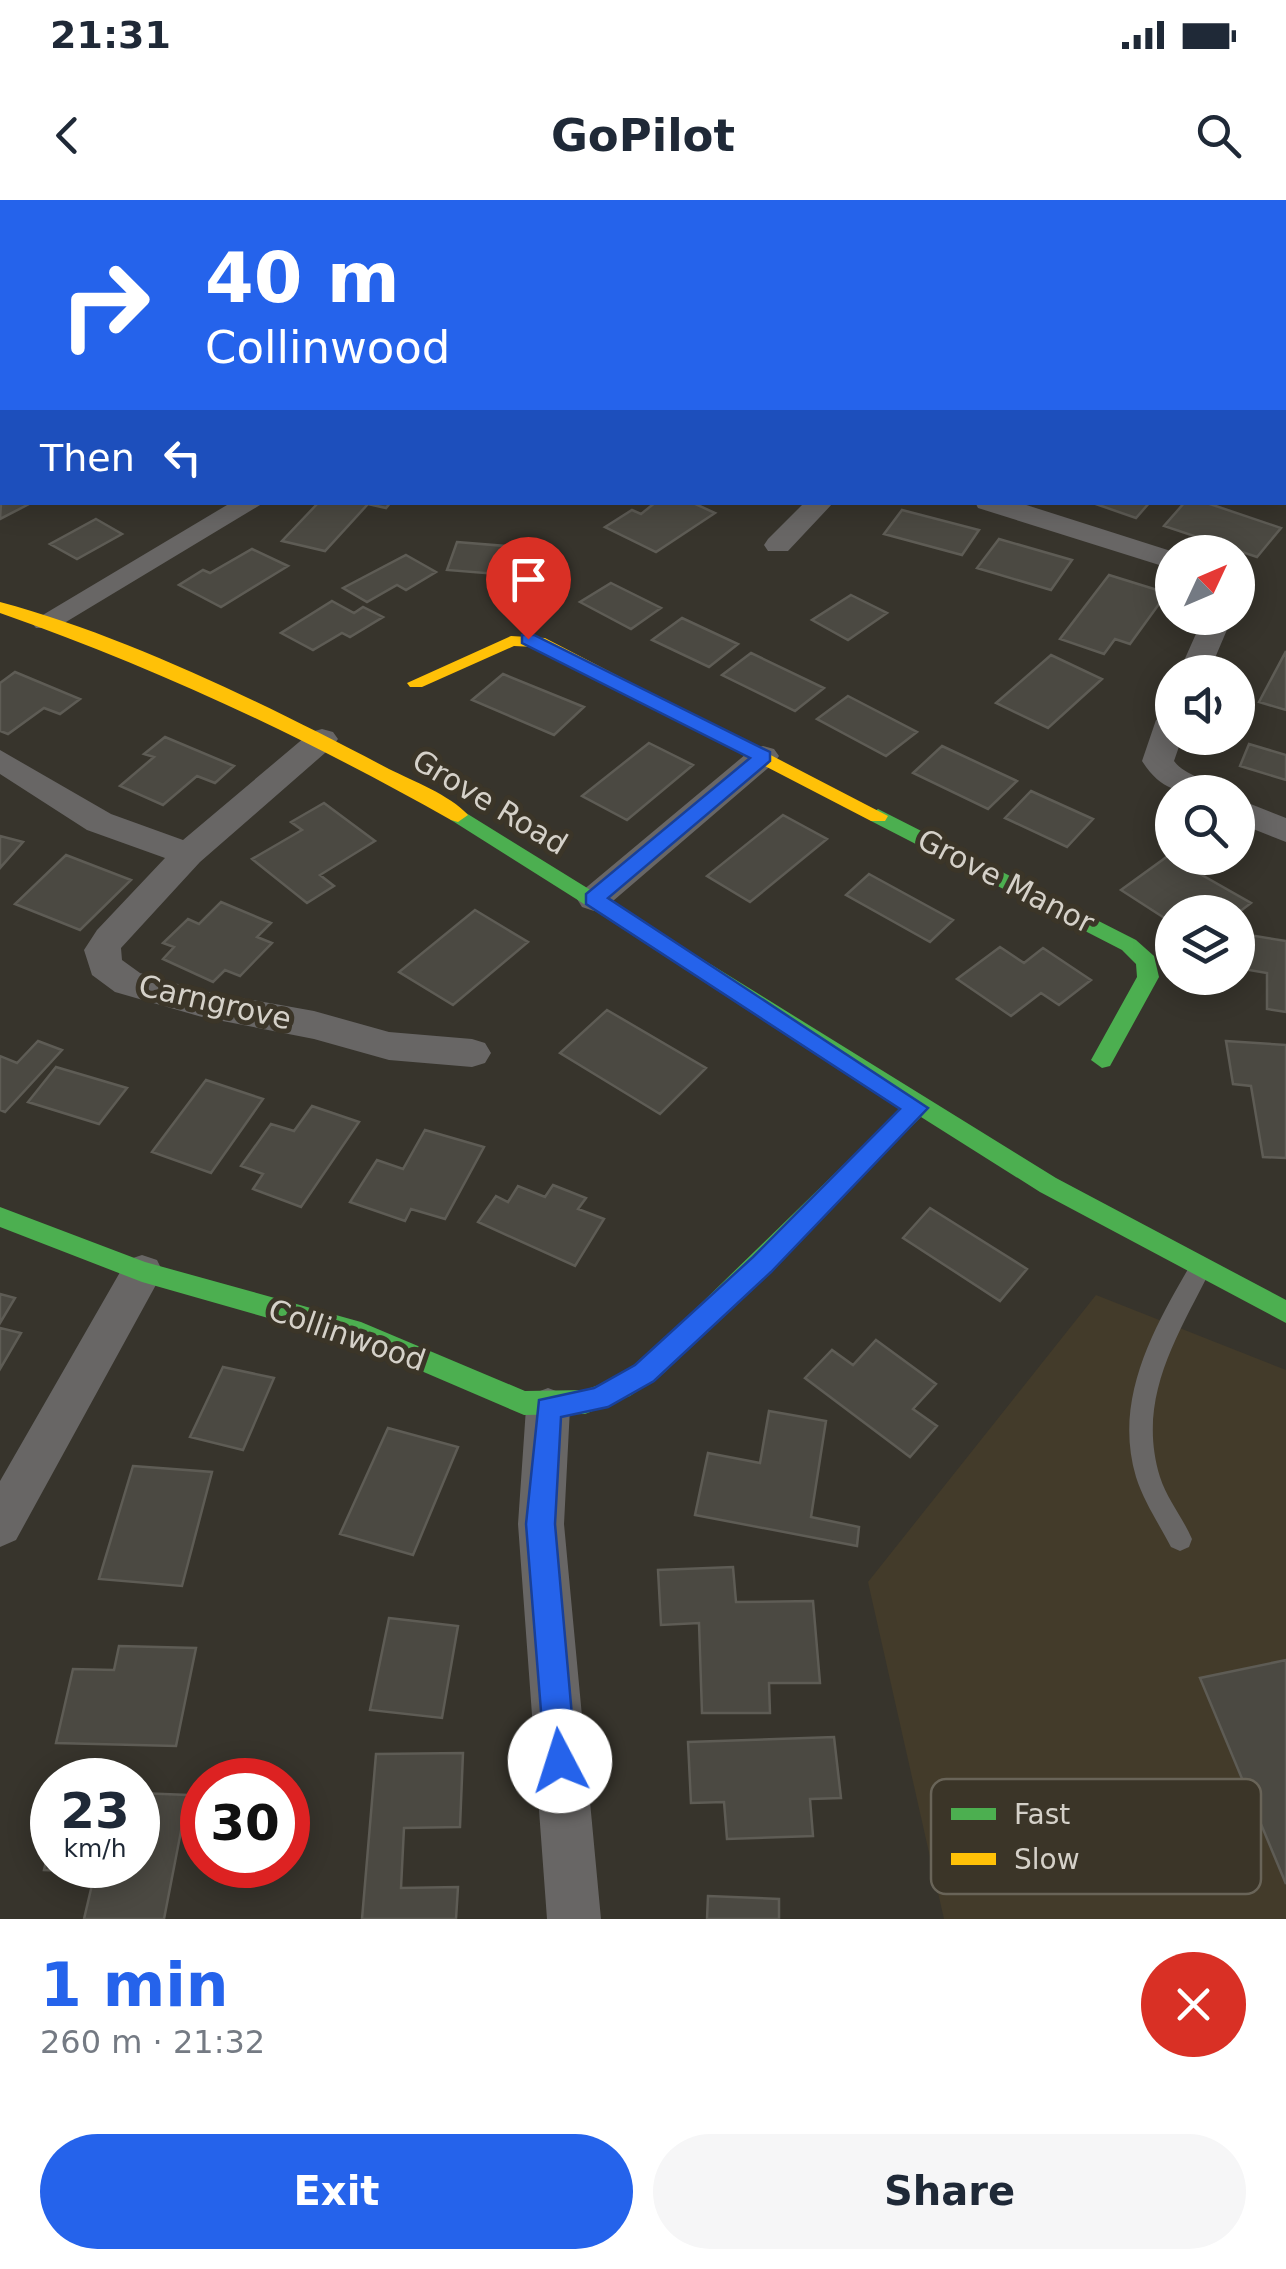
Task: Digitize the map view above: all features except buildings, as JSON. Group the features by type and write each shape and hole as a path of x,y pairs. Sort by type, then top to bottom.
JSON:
{"street":[{"path":"46,622 247,505"},
{"path":"778,544 818,505"},
{"path":"997,505 1155,556"},
{"name":"Grove Road","path":"0,608 178,673 322,739 594,899 916,1108 1198,1271 1286,1312"},
{"name":"Grove Manor","path":"416,682 505,643 533,640 1138,952 1148,964 1148,976 1102,1060"},
{"name":"Carngrove","path":"322,739 188,854 102,950 105,966 119,978 202,1004 314,1025 390,1046 472,1053"},
{"path":"594,899 763,756"},
{"path":"0,760 100,822 188,854"},
{"path":"1255,817 1286,831"},
{"name":"Collinwood","path":"0,1217 142,1272 361,1334 500,1394 548,1408 599,1399 644,1373 762,1264 916,1108"},
{"path":"0,1525 142,1272"},
{"path":"548,1408 540,1524 574,1919"}],"lane":[{"path":"1180,1538 1148,1477 1138,1420 1147,1371 1198,1271"}],"shaded area":[{"path":"1096,1295 1286,1370 1286,1919 944,1919 938,1894 1261,1894 1261,1779 931,1779 931,1861 868,1582"}],"traffic: fast":[{"path":"458,815 1048,1185 1286,1312"},
{"path":"878,816 1129,945 1146,961 1148,977 1102,1060"},
{"path":"0,1217 142,1272 361,1333 524,1403 585,1402 621,1388 656,1364 916,1108"}],"traffic: slow":[{"path":"0,607 119,650 234,699 347,754 458,815"},
{"path":"416,683 511,641 539,642 878,816"}],"route":[{"path":"528,639 763,756 594,899 916,1108 762,1264 644,1373 599,1399 548,1408 540,1524 560,1761"}]}
